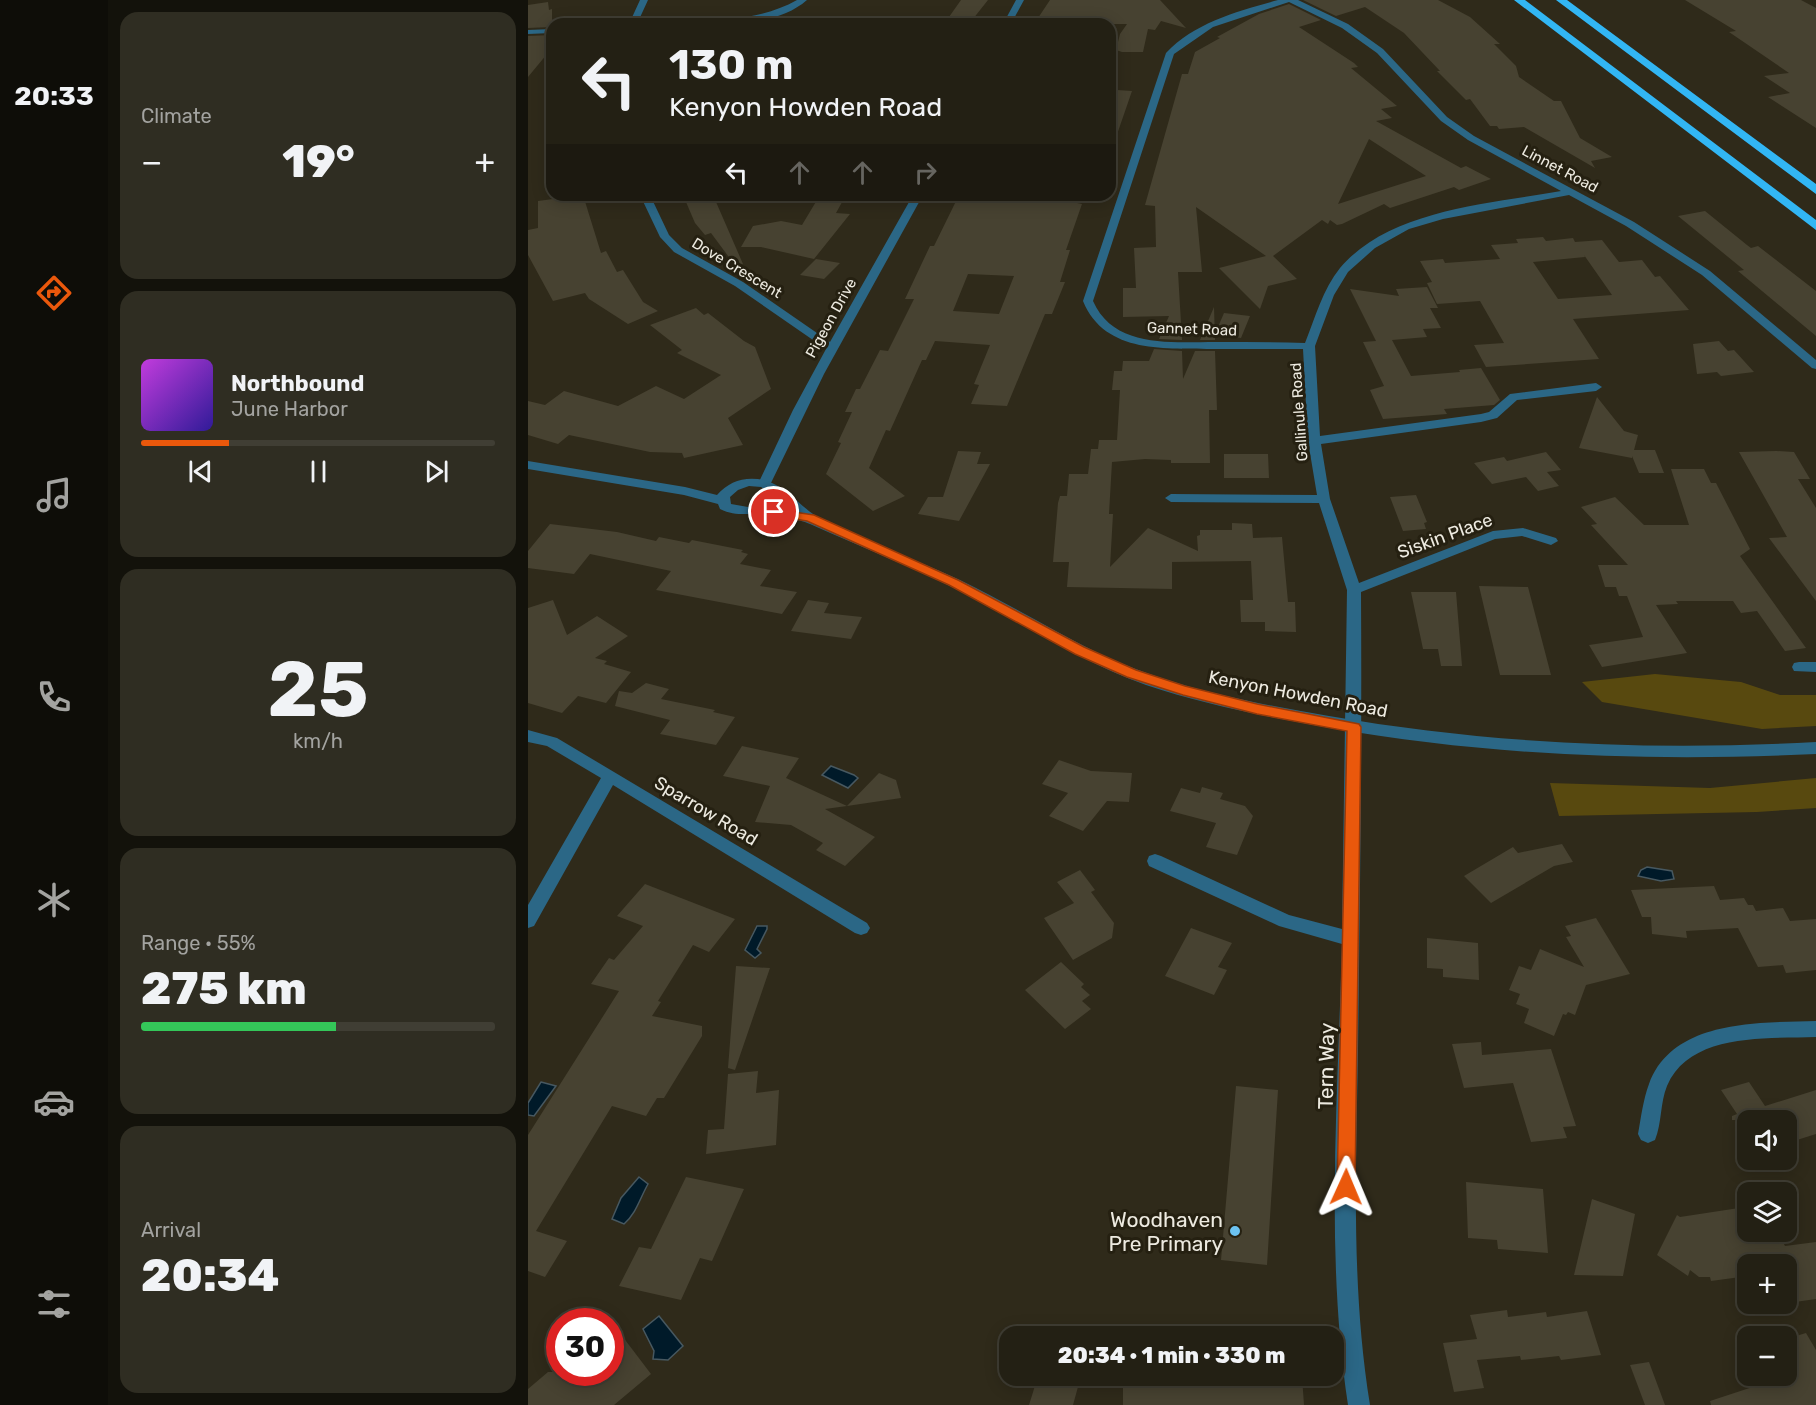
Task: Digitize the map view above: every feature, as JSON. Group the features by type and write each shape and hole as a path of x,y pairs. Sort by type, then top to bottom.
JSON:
{"highway":[{"path":"1519,0 1816,226"},
{"path":"1561,0 1816,190"}],"street":[{"path":"636,18 644,0"},
{"path":"752,18 782,11 804,0"},
{"path":"1010,18 1020,0"},
{"name":"Gannet Road","path":"1287,0 1219,21 1194,33 1170,53 1088,301 1096,318 1106,328 1152,345 1309,346"},
{"name":"Linnet Road","path":"1292,0 1345,26 1380,51 1428,104 1471,138 1630,224 1706,273 1816,366"},
{"path":"528,32 546,31"},
{"name":"Gallinule Road","path":"1354,727 1354,590 1324,499 1314,441 1309,346 1329,295 1344,270 1371,246 1405,227 1441,216 1571,192"},
{"name":"Dove Crescent","path":"648,201 661,230 678,250 739,285 833,349"},
{"name":"Pigeon Drive","path":"755,510 769,502 769,487 776,457 915,201"},
{"path":"1314,441 1481,418 1493,415 1514,397 1596,387"},
{"name":"Pigeon Drive","path":"723,501 727,491 744,483 776,457"},
{"path":"528,465 685,491 744,483 769,487"},
{"name":"Kenyon Howden Road","path":"769,487 810,518 954,582 1079,650 1132,674 1257,709 1354,727 1451,741 1554,751 1651,754 1744,753 1816,748"},
{"name":"Kenyon Howden Road","path":"685,491 723,501 725,506 738,511 755,510 810,518"},
{"path":"1171,498 1324,499"},
{"name":"Siskin Place","path":"1354,590 1493,535 1523,532 1551,541"},
{"path":"1799,667 1816,667"},
{"name":"Tern Way","path":"1354,727 1345,1248 1353,1367 1359,1405"},
{"name":"Sparrow Road","path":"528,735 552,742 861,928"},
{"path":"528,921 610,776"},
{"path":"1155,861 1285,921 1351,939"},
{"path":"1648,1134 1659,1083 1675,1059 1694,1046 1736,1034 1816,1029"}],"shaded area":[{"path":"1655,674 1741,682 1780,695 1816,695 1816,726 1762,729 1602,702 1582,682"},
{"path":"1816,778 1816,808 1757,812 1559,816 1550,783 1710,788"}],"water":[{"path":"831,766 858,778 848,788 822,775"},
{"path":"1647,867 1672,871 1674,879 1661,881 1638,876 1641,870"},
{"path":"757,926 767,926 767,929 757,949 761,953 755,958 745,950"},
{"path":"541,1082 556,1086 534,1116 528,1115 528,1103"},
{"path":"639,1177 648,1184 632,1216 624,1224 612,1219 621,1198"},
{"path":"659,1316 683,1346 668,1360 653,1359 654,1351 643,1329"}],"building":[{"path":"961,0 988,0 974,18 948,18"},
{"path":"1050,0 1160,0 1186,28 1161,21 1155,30 1148,29 1143,52 1122,52 1116,50 1120,34 1127,24 1116,24 1116,18 1038,18"},
{"path":"1303,0 1438,0 1470,17 1500,44 1494,44 1516,66 1519,77 1554,101 1561,101 1580,138 1612,157 1591,161 1595,168 1524,127 1499,129 1497,126 1490,126 1470,99 1466,100 1437,71 1440,71 1404,33 1365,7 1336,16"},
{"path":"1685,0 1801,0 1816,8 1816,128 1768,97 1790,93 1764,76 1789,73 1729,32 1736,31"},
{"path":"548,2 549,10 552,9 552,18 546,18 546,27 528,28 528,5"},
{"path":"1289,4 1321,20 1299,27 1354,63 1358,67 1351,68 1397,106 1381,109 1392,118 1376,121 1461,168 1466,166 1491,179 1459,190 1454,187 1390,208 1384,204 1342,224 1337,225 1330,220 1328,224 1322,220 1273,256 1297,279 1268,286 1260,309 1219,268 1266,256 1196,207 1202,272 1178,272 1182,340 1159,339 1169,316 1123,317 1123,288 1136,288 1134,248 1156,247 1155,206 1145,205 1182,74 1188,74 1195,52 1259,14","holes":["1369,139 1426,176 1338,204"]},
{"path":"546,35 546,55 528,77 528,36"},
{"path":"1116,91 1132,91 1116,137"},
{"path":"538,201 585,201 601,253 606,251 617,272 623,270 643,302 658,311 628,324 589,299 585,293 553,301 528,255 528,230 538,228"},
{"path":"686,201 716,201 743,264 737,268 711,233 705,235 695,223"},
{"path":"816,201 843,201 836,213 850,214 814,259 761,247 741,247 753,226 781,221 802,225"},
{"path":"956,201 1078,201 1077,203 1082,204 1066,250 1070,250 1060,282 1065,282 1052,314 1045,314 1007,406 971,404 979,385 974,384 990,345 935,341 926,360 922,360 890,431 886,430 869,468 905,496 873,511 826,474 841,443 838,442 852,412 845,412 880,350 888,351 914,299 905,299 930,246 934,246","holes":["968,274 1014,276 999,314 953,311"]},
{"path":"1705,211 1751,248 1758,246 1816,291 1816,336 1738,271 1744,270 1678,216"},
{"path":"1543,237 1546,241 1573,238 1575,242 1602,240 1619,262 1642,260 1655,277 1660,276 1689,310 1573,319 1599,359 1486,367 1474,345 1504,343 1480,301 1437,304 1427,283 1432,282 1420,261 1443,259 1445,263 1500,259 1491,245 1518,243 1516,239","holes":["1584,255 1612,295 1558,299 1533,262 1585,257"]},
{"path":"816,259 840,263 824,279 800,275"},
{"path":"1427,287 1438,308 1430,308 1441,328 1423,329 1427,337 1392,340 1411,376 1481,368 1500,400 1494,405 1444,409 1447,414 1383,419 1370,390 1384,386 1363,342 1376,341 1350,289 1399,296 1396,289"},
{"path":"1214,307 1215,340 1200,340"},
{"path":"696,308 704,315 708,313 755,347 771,389 728,418 743,445 684,458 682,453 650,452 569,435 558,444 528,435 528,401 545,405 564,391 618,406 656,386 684,399 721,375 677,353 682,350 650,325"},
{"path":"1224,313 1250,316 1241,338 1215,334"},
{"path":"1719,341 1728,351 1734,350 1754,372 1721,376 1717,372 1697,374 1693,344"},
{"path":"1154,349 1182,351 1183,379 1195,351 1215,351 1217,410 1209,410 1210,463 1171,463 1171,460 1145,459 1112,462 1109,514 1113,514 1110,567 1148,528 1198,551 1197,536 1200,535 1200,530 1232,530 1232,523 1252,524 1253,538 1282,537 1288,602 1295,602 1296,632 1265,631 1265,622 1241,622 1240,600 1253,600 1251,561 1172,562 1172,589 1067,587 1069,562 1053,562 1058,503 1060,496 1067,496 1069,474 1088,474 1091,449 1098,449 1099,440 1117,440 1120,390 1112,390 1114,371 1122,371 1123,361 1149,361"},
{"path":"1597,397 1624,431 1638,435 1634,450 1655,450 1664,473 1639,473 1632,456 1632,458 1579,448"},
{"path":"958,451 981,452 977,464 990,464 959,521 918,514 928,497 943,497"},
{"path":"1546,452 1561,470 1547,472 1559,486 1538,491 1526,477 1492,484 1474,463 1504,457 1507,461"},
{"path":"1739,452 1794,452 1810,479 1798,479 1816,508 1816,601 1769,538 1787,537"},
{"path":"1224,454 1268,454 1269,478 1224,478"},
{"path":"1671,469 1704,469 1711,483 1716,483 1750,549 1740,556 1806,648 1785,651 1757,611 1741,613 1733,601 1676,601 1678,604 1656,605 1687,653 1602,667 1589,645 1643,637 1627,596 1619,596 1616,587 1605,587 1598,565 1628,565 1591,525 1597,524 1581,507 1615,497 1644,525 1689,525"},
{"path":"1416,495 1427,522 1424,523 1426,529 1403,531 1390,497"},
{"path":"550,524 617,532 656,541 659,537 689,543 692,540 743,550 741,552 748,554 740,564 771,570 760,586 797,592 782,614 656,590 671,571 590,554 574,574 528,568 528,551"},
{"path":"1479,586 1528,587 1551,675 1500,675"},
{"path":"1411,592 1456,592 1462,666 1441,666 1438,649 1423,649"},
{"path":"553,600 567,635 597,616 628,636 595,658 607,661 604,664 631,672 606,703 578,696 562,713 528,703 528,608"},
{"path":"808,600 829,603 824,613 862,617 851,639 791,631"},
{"path":"646,683 669,689 661,699 715,710 713,712 735,717 716,745 660,734 670,720 615,706 619,691 632,693"},
{"path":"742,746 799,758 786,778 847,806 825,809 875,837 845,866 816,850 823,843 791,825 755,822 770,786 723,776"},
{"path":"1059,760 1091,771 1132,773 1129,802 1107,801 1083,831 1049,816 1068,793 1042,784"},
{"path":"879,773 896,780 901,798 847,806"},
{"path":"1202,787 1223,793 1220,799 1245,806 1253,816 1237,855 1206,847 1216,823 1170,811 1181,788 1200,793"},
{"path":"1562,844 1573,862 1554,866 1491,903 1464,876 1513,847 1518,853"},
{"path":"1080,870 1095,890 1091,892 1114,923 1112,938 1073,960 1044,918 1074,903 1057,882"},
{"path":"645,884 735,919 709,952 693,945 658,1001 661,1002 652,1016 702,1026 702,1036 664,1098 657,1098 646,1116 612,1106 536,1231 567,1241 545,1277 528,1271 528,1135 619,991 591,984 609,958 614,960 643,926 617,916"},
{"path":"1714,886 1720,900 1744,898 1748,905 1753,905 1756,911 1783,908 1790,921 1816,919 1816,970 1786,973 1783,965 1758,967 1738,928 1686,931 1687,938 1652,934 1651,917 1642,917 1631,890"},
{"path":"1596,918 1630,974 1586,985 1575,1015 1568,1012 1566,1015 1563,1014 1554,1036 1524,1023 1529,1009 1516,1004 1520,994 1509,990 1519,966 1531,970 1540,949 1584,967 1566,937 1571,936 1565,926"},
{"path":"1191,928 1232,943 1218,967 1227,970 1214,995 1165,976"},
{"path":"1427,938 1478,943 1479,980 1443,977 1443,969 1427,968"},
{"path":"1061,962 1084,984 1081,987 1090,995 1082,1001 1091,1009 1065,1029 1025,990"},
{"path":"736,966 770,968 735,1070 728,1068"},
{"path":"1481,1042 1482,1055 1551,1049 1576,1126 1563,1127 1567,1138 1531,1142 1513,1083 1464,1088 1452,1044"},
{"path":"758,1071 756,1093 779,1090 776,1145 706,1154 708,1130 724,1129 728,1074"},
{"path":"1749,1082 1765,1106 1816,1090 1816,1134 1797,1140 1797,1110 1737,1110 1737,1114 1721,1090"},
{"path":"1236,1086 1278,1090 1267,1265 1221,1260"},
{"path":"1737,1114 1737,1120 1732,1120 1732,1116"},
{"path":"686,1177 744,1189 712,1261 700,1258 681,1300 619,1286 639,1247 651,1249"},
{"path":"1466,1182 1543,1189 1548,1253 1498,1249 1497,1240 1468,1238"},
{"path":"1592,1199 1635,1214 1623,1276 1574,1275"},
{"path":"1737,1208 1737,1242 1783,1242 1785,1246 1816,1242 1816,1299 1797,1302 1797,1254 1737,1254 1737,1277 1711,1281 1710,1277 1699,1277 1690,1270 1688,1276 1657,1255 1677,1215 1680,1217"},
{"path":"1507,1310 1508,1317 1546,1312 1547,1317 1587,1311 1601,1355 1561,1360 1559,1356 1521,1360 1520,1356 1477,1360 1484,1388 1454,1392 1443,1343 1477,1339 1470,1315"},
{"path":"1806,1333 1816,1350 1816,1405 1711,1405 1710,1401 1756,1386 1797,1386 1797,1336"},
{"path":"624,1338 651,1374 614,1405 528,1405 528,1389 546,1374 546,1386 624,1386"},
{"path":"1649,1362 1665,1405 1645,1405 1630,1365"},
{"path":"1035,1386 1078,1386 1073,1405 1029,1405"},
{"path":"1123,1386 1303,1386 1304,1405 1123,1405"}],"place":[{"name":"Woodhaven Pre Primary","path":"1235,1231"}],"route":[{"path":"774,512 810,518 848,537 954,582 1079,650 1132,674 1257,709 1354,727 1346,1187"}]}
